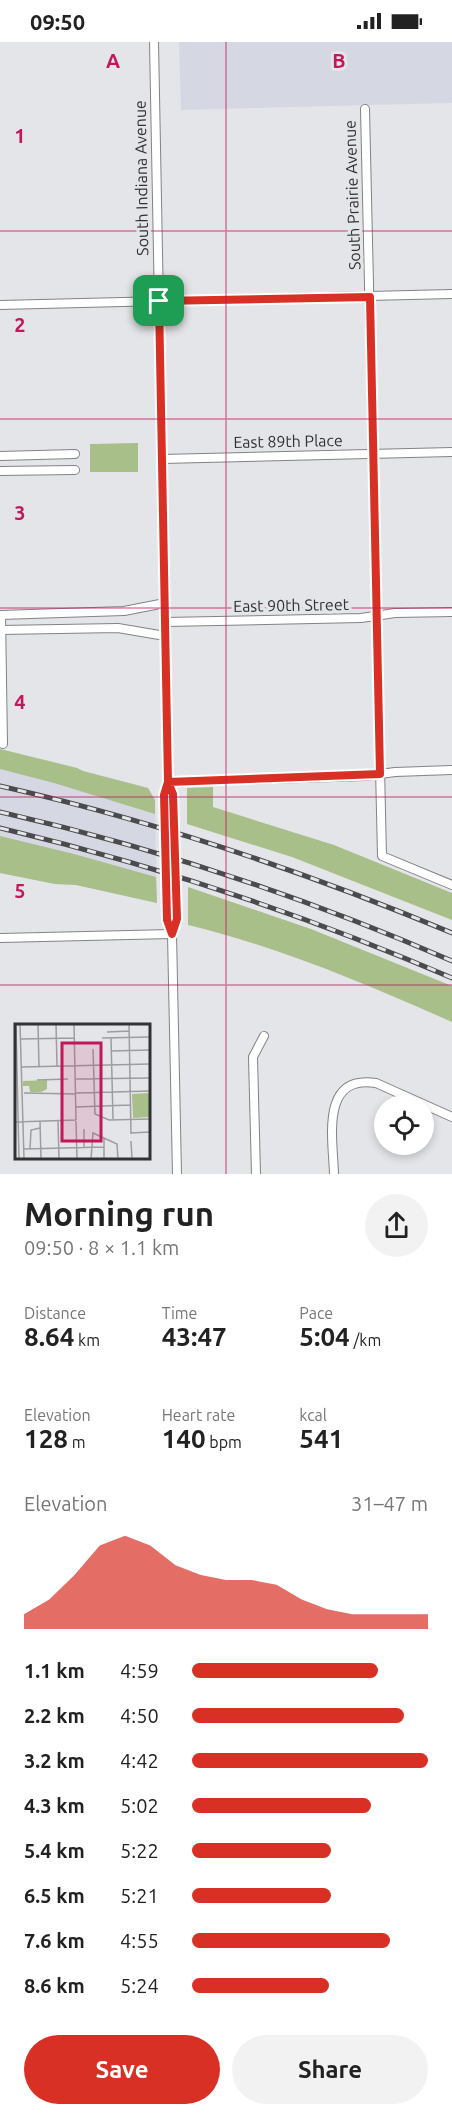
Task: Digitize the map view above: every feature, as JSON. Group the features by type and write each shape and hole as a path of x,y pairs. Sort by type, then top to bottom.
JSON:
{"street":[{"name":"South Indiana Avenue","path":"154,42 168,782 164,795 167,920 172,934 177,1174"},
{"name":"South Prairie Avenue","path":"365,109 382,856 452,885"},
{"path":"0,304 452,294"},
{"name":"East 89th Place","path":"162,459 452,452"},
{"path":"0,456 75,454"},
{"path":"0,471 75,470"},
{"path":"3,744 0,615 124,611 165,603"},
{"name":"East 90th Street","path":"165,622 361,618 395,613 452,612"},
{"path":"1,630 118,628 165,636"},
{"path":"168,782 452,770"},
{"path":"0,938 172,934"},
{"path":"256,1174 253,1057 264,1036"},
{"path":"334,1174 333,1113 339,1095 347,1087 364,1081 376,1083 452,1117"}],"shaded area":[{"path":"179,42 452,42 452,103 181,110"},
{"path":"0,749 148,788 155,800 157,903 76,885 55,884 0,873"}],"green space":[{"path":"138,443 138,472 90,472 90,444"},
{"path":"0,749 148,788 155,800 155,814 0,769"},
{"path":"213,787 213,807 334,845 452,893 452,920 292,857 187,824 187,788"},
{"path":"0,836 156,877 157,903 76,885 55,884 0,873"},
{"path":"188,887 311,929 452,986 452,1022 355,980 289,955 188,925"}],"railway":[{"path":"0,786 115,815 229,850 342,889 452,933"},
{"path":"0,812 115,841 229,876 342,916 452,961"},
{"path":"0,828 115,858 229,893 342,933 452,978"}],"route":[{"path":"159,301 168,782 173,794 177,919 172,934 167,920 164,795 168,782 380,774 370,297 159,301"}]}
